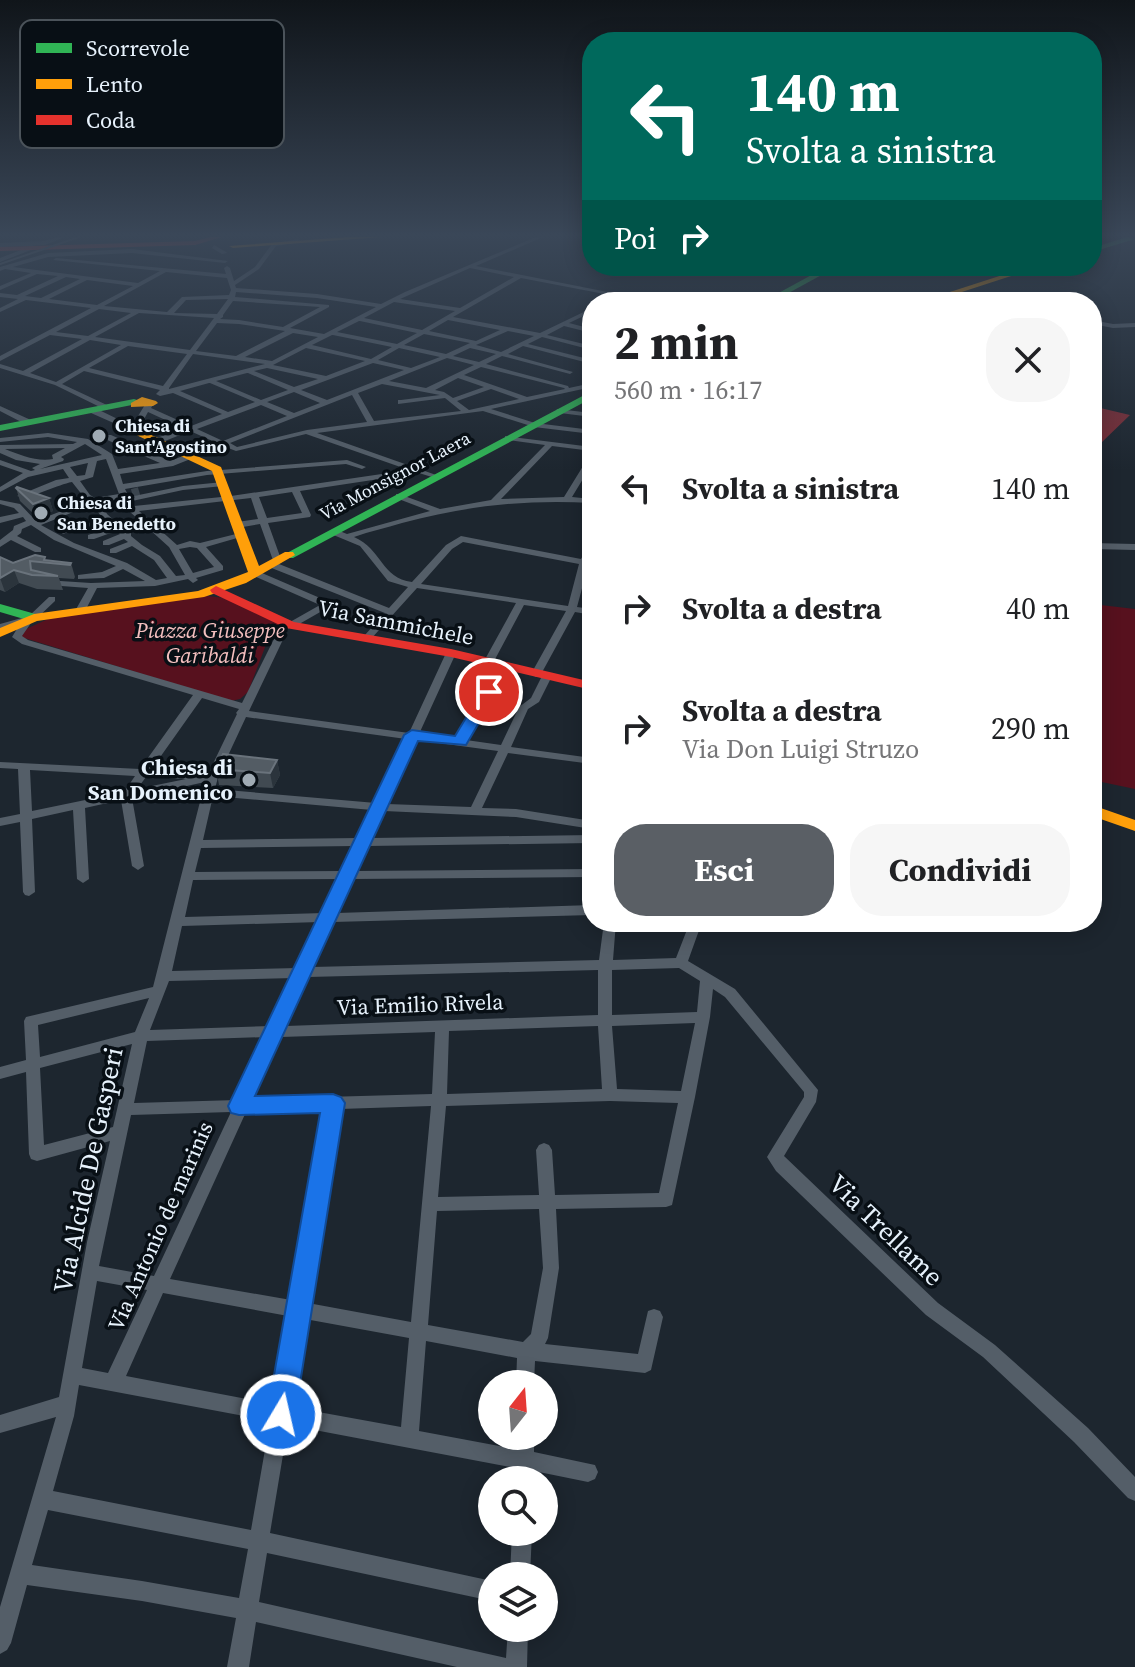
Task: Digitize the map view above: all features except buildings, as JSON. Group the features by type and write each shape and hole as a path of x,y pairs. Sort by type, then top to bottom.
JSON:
{"street":[{"path":"0,359 85,315"},
{"path":"25,373 132,315"},
{"path":"179,315 219,318 398,346 569,388"},
{"path":"128,454 151,400 221,315"},
{"path":"238,358 313,315"},
{"path":"0,428 151,400 250,372 367,315"},
{"path":"136,440 190,429 372,361 452,315"},
{"path":"428,390 582,315"},
{"path":"446,318 582,345"},
{"path":"360,319 475,345 570,372"},
{"path":"564,324 582,328"},
{"path":"1102,324 1135,325"},
{"path":"115,472 190,456 387,382 507,329"},
{"path":"50,333 238,358 326,378"},
{"path":"57,384 128,343"},
{"path":"521,344 582,359"},
{"path":"306,346 412,370"},
{"path":"0,351 12,353"},
{"path":"0,366 57,384 100,410 162,464 161,487"},
{"path":"549,383 582,367"},
{"path":"83,369 151,400 179,423 236,449 307,432 468,412 582,386"},
{"path":"250,372 327,403"},
{"path":"457,375 526,399"},
{"path":"212,382 294,416"},
{"path":"387,382 450,398 468,412"},
{"path":"387,382 410,418"},
{"path":"401,402 450,398 490,387"},
{"path":"175,391 227,414"},
{"path":"354,392 371,423"},
{"name":"Via Monsignor Laera","path":"199,585 255,573 341,534 399,496 582,399"},
{"path":"0,408 30,423"},
{"path":"483,409 534,425 582,431"},
{"path":"560,411 582,414"},
{"path":"5,476 71,465 179,423"},
{"path":"48,435 58,430"},
{"path":"307,432 435,476"},
{"path":"0,440 48,435 85,441 106,453 128,496 174,548 199,585"},
{"path":"108,437 136,440 190,456 224,488 255,573 328,605"},
{"path":"508,438 582,448"},
{"path":"85,441 55,457 71,465 77,480 107,519 157,558 173,579"},
{"path":"495,500 550,444"},
{"path":"0,492 54,446"},
{"path":"0,449 75,446"},
{"path":"0,449 19,458 27,472 18,501 30,520 155,583"},
{"path":"3,502 18,501 59,482 90,475 92,457"},
{"path":"0,462 27,472 60,459"},
{"path":"128,496 161,487 177,495 200,487 224,488 347,462 362,467"},
{"path":"27,472 48,463"},
{"path":"134,464 162,464 224,488 254,495 418,471"},
{"path":"567,499 582,474"},
{"path":"128,496 193,475"},
{"path":"128,496 161,487"},
{"path":"200,487 201,513"},
{"path":"0,520 30,520 74,508 90,498 128,496 202,501 224,488"},
{"path":"174,548 263,521 307,515 295,489"},
{"path":"273,493 284,518"},
{"path":"254,495 275,563 344,596 391,612"},
{"path":"399,496 438,511"},
{"path":"341,534 495,500 582,500"},
{"path":"74,508 86,522 107,519"},
{"path":"0,544 30,520"},
{"path":"57,534 75,526"},
{"path":"160,535 175,531"},
{"path":"91,537 123,533"},
{"path":"123,533 107,544 123,533"},
{"path":"341,534 369,549 394,581 582,610"},
{"path":"12,537 38,550"},
{"path":"367,638 449,547 461,539 582,563"},
{"path":"0,627 16,620 80,611 199,585 221,567 204,541"},
{"path":"1102,546 1135,547"},
{"path":"162,565 181,559"},
{"path":"39,579 77,580 104,575 124,565"},
{"path":"51,570 94,585 155,583 173,579 199,585 289,624"},
{"path":"475,811 524,707 535,700 541,675 582,581"},
{"path":"80,611 94,585"},
{"path":"242,710 289,624 344,596"},
{"path":"52,599 18,635 19,640 242,710 582,760"},
{"path":"460,742 521,602"},
{"path":"0,608 31,619"},
{"path":"0,633 31,619"},
{"name":"Via Sammichele","path":"289,624 451,653 582,684"},
{"name":"Via Antonio de marinis","path":"113,1383 273,1031 451,653"},
{"path":"138,866 126,797 199,695"},
{"name":"Via Alcide De Gasperi","path":"0,1643 67,1404 90,1272 141,1036 160,984 211,784 242,710"},
{"path":"0,765 143,774 379,807 516,813 582,824"},
{"path":"24,767 29,892"},
{"path":"0,822 211,784"},
{"path":"79,807 83,879"},
{"path":"1102,814 1135,826"},
{"path":"198,844 582,839"},
{"path":"189,876 582,873"},
{"path":"177,922 582,910"},
{"path":"609,932 602,1020 610,1095"},
{"path":"681,963 692,932"},
{"path":"120,1132 37,1154 31,1021 160,984 301,973 681,963 707,979 703,1017 666,1200 430,1204"},
{"name":"Via Trellame","path":"707,979 730,993 811,1090 811,1098 775,1157 782,1166 932,1309 989,1351 1081,1435 1135,1491"},
{"name":"Via Emilio Rivela","path":"0,1073 141,1036 703,1017"},
{"path":"409,1439 439,1100 442,1025"},
{"path":"126,1109 610,1095 688,1097"},
{"path":"238,1667 333,1103"},
{"path":"525,1370 526,1351 539,1338 551,1268 544,1150"},
{"path":"90,1272 526,1351 645,1364 654,1317"},
{"path":"72,1375 409,1439 509,1466"},
{"path":"0,1424 67,1404"},
{"path":"558,1471 588,1472"},
{"path":"42,1499 478,1588"},
{"path":"20,1574 106,1583 248,1608 503,1667"},
{"path":"516,1667 517,1642"}],"green space":[{"name":"Piazza Giuseppe Garibaldi","path":"199,595 225,598 280,624 273,639 267,642 248,692 240,699 231,701 21,637 26,629 48,619"},
{"path":"1102,605 1135,609 1135,789 1102,782"}],"shaded area":[{"path":"1102,408 1130,415 1102,442"}],"tunnel":[{"path":"132,493 139,491"}],"traffic: fast":[{"path":"289,555 582,399"},
{"path":"0,428 134,402"},
{"path":"0,608 34,618"}],"traffic: slow":[{"path":"142,400 153,403 134,405 142,400"},
{"path":"134,430 217,469 255,573"},
{"path":"0,633 34,618 200,594 242,580 289,555"},
{"path":"1102,814 1135,826"}],"traffic: jam":[{"path":"216,590 291,625 451,653 582,684"}],"place":[{"name":"Chiesa di Sant'Agostino","path":"99,436"},
{"name":"Chiesa di San Benedetto","path":"41,513"},
{"name":"Chiesa di San Domenico","path":"249,780"}],"route":[{"path":"281,1415 333,1103 239,1106 412,735 460,742 489,692"}]}
